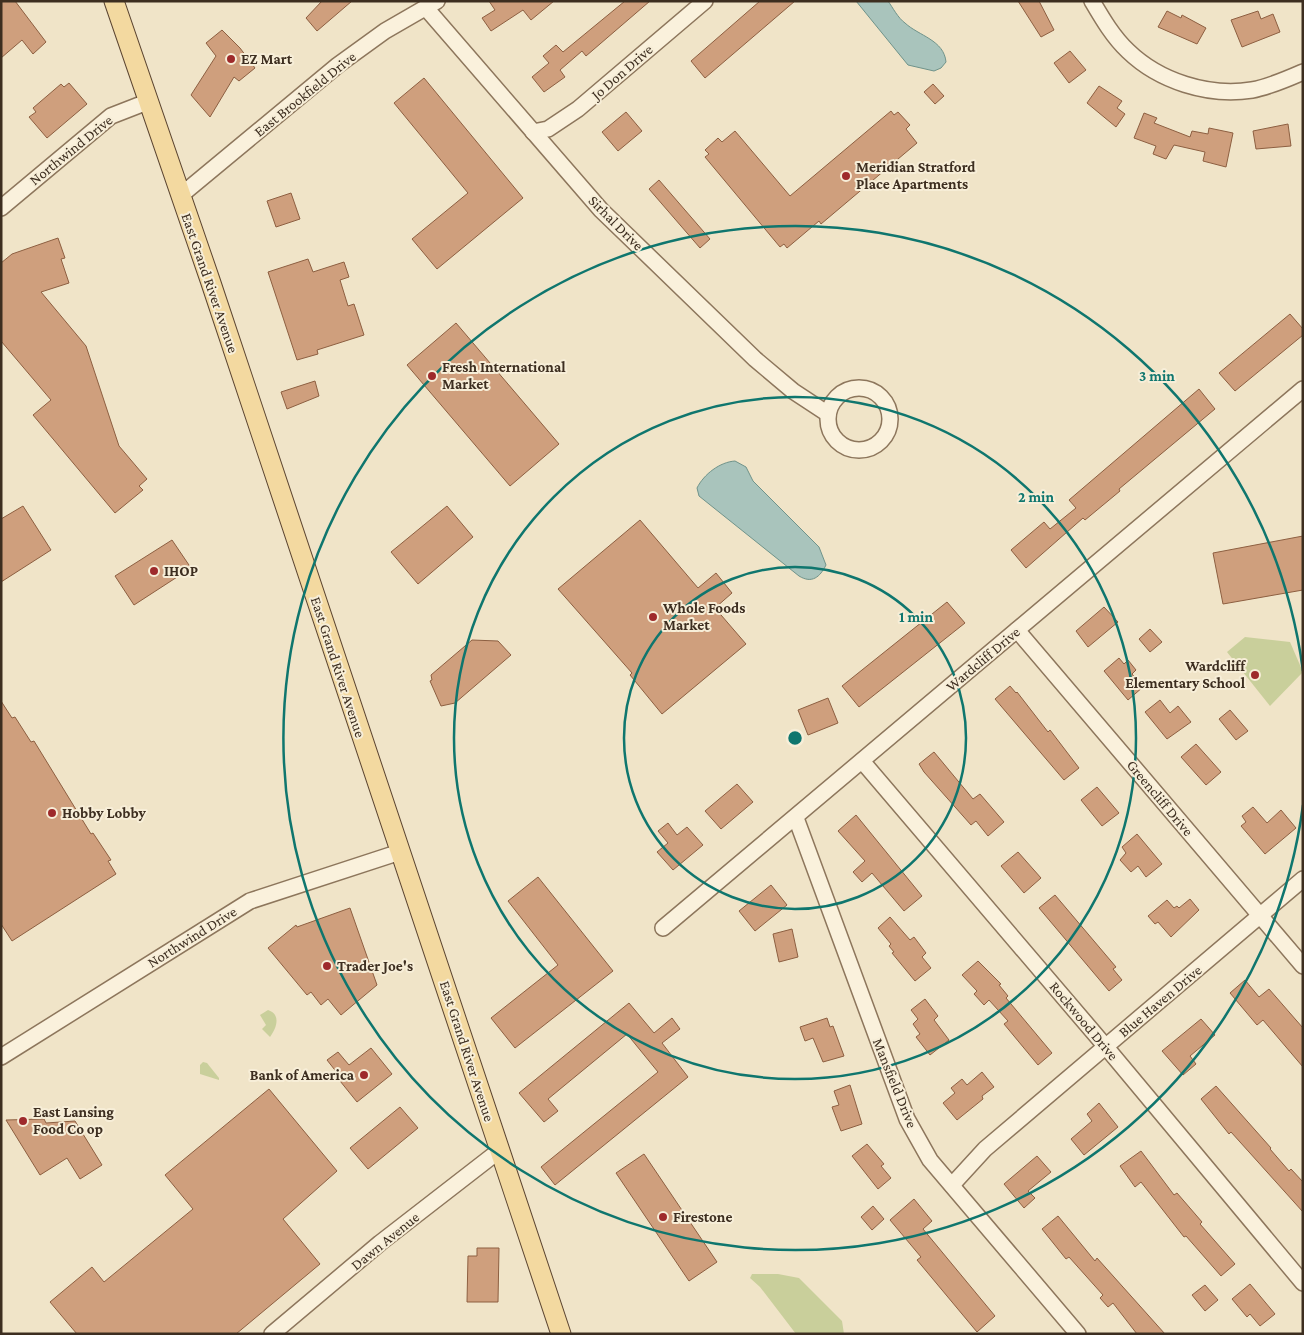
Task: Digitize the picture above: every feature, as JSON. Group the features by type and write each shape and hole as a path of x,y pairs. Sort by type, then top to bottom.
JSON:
{"main road":[{"name":"East Grand River Avenue","path":"114,1 561,1334"}],"street":[{"name":"Jo Don Drive","path":"533,132 548,129 578,110 705,1"},
{"path":"1092,1 1109,28 1127,51 1153,71 1184,84 1222,91 1252,90 1303,72"},
{"name":"Sirhal Drive","path":"432,5 533,132 601,210 755,359 793,391 828,414"},
{"name":"East Brookfield Drive","path":"180,196 338,65 386,32 432,5"},
{"name":"Northwind Drive","path":"1,208 111,116 147,102"},
{"path":"866,389 876,393 888,409 888,430 876,446 866,450 851,449 837,442 831,434 828,414 831,404 846,390 866,389"},
{"name":"Wardcliff Drive","path":"663,928 796,818 1303,389"},
{"name":"Greencliff Drive","path":"1017,630 1303,966"},
{"name":"Rockwood Drive","path":"862,761 1106,1046 1303,1283"},
{"name":"Mansfield Drive","path":"796,818 907,1119 930,1160 1078,1334"},
{"name":"Northwind Drive","path":"1,1057 250,901 400,852"},
{"name":"Blue Haven Drive","path":"952,1185 985,1149 1303,879"},
{"name":"Dawn Avenue","path":"272,1334 380,1243 500,1150"}],"green space":[{"path":"1245,637 1290,642 1303,672 1270,706 1227,652"},
{"path":"268,1010 276,1018 274,1030 270,1037 262,1029 266,1025 260,1015"},
{"path":"203,1062 207,1063 219,1080 200,1074 200,1065"},
{"path":"752,1274 778,1274 799,1278 842,1321 844,1334 796,1334 760,1287 750,1278"}],"water":[{"path":"856,1 888,1 902,21 941,48 946,62 941,68 934,71 908,65"},
{"path":"735,461 746,467 753,481 819,547 826,565 818,576 808,579 799,576 699,496 697,488 708,474 718,466"}],"building":[{"path":"1,1 15,1 46,42 33,54 22,40 1,58"},
{"path":"322,1 352,1 317,31 306,18"},
{"path":"489,1 554,1 531,20 523,10 491,31 482,18 495,10"},
{"path":"625,1 650,1 586,56 582,51 560,70 565,77 544,92 532,77 549,63 543,56 556,45 563,52"},
{"path":"760,1 795,1 705,78 691,61"},
{"path":"1018,1 1039,1 1054,30 1041,37"},
{"path":"1167,11 1181,18 1182,15 1206,28 1197,44 1158,27"},
{"path":"1258,11 1261,19 1273,14 1280,32 1242,47 1231,20"},
{"path":"222,30 240,48 255,68 239,81 234,77 210,117 191,95 216,56 206,43"},
{"path":"1070,51 1086,70 1069,83 1054,63"},
{"path":"424,78 523,198 437,269 412,239 468,193 394,103"},
{"path":"69,83 87,104 47,138 29,117 36,112 33,108 61,84 64,87"},
{"path":"933,84 944,96 935,104 924,92"},
{"path":"1099,86 1122,101 1117,108 1125,114 1116,127 1087,103"},
{"name":"Meridian Stratford Place Apartments","path":"891,111 894,115 898,112 910,125 906,129 917,143 821,224 819,221 787,248 784,244 780,247 705,157 709,154 705,150 718,138 722,142 735,131 790,196"},
{"path":"626,112 642,131 618,151 602,132"},
{"path":"1144,113 1157,118 1154,123 1190,137 1192,131 1208,134 1209,128 1233,133 1226,167 1203,161 1205,152 1174,145 1166,159 1153,154 1156,146 1134,138"},
{"path":"1288,124 1291,146 1256,149 1253,131"},
{"path":"659,180 710,239 700,248 649,189"},
{"path":"291,193 300,219 276,227 267,201"},
{"path":"58,238 65,258 61,259 69,283 41,292 86,346 119,446 147,479 139,486 143,490 115,513 33,415 51,400 1,341 1,263 12,254"},
{"path":"308,259 313,272 344,262 349,277 340,280 348,306 354,304 364,335 317,350 318,354 297,360 268,272"},
{"path":"1290,314 1303,329 1303,335 1235,391 1219,373"},
{"path":"456,323 559,444 510,486 407,365"},
{"path":"315,381 319,396 287,409 281,392"},
{"path":"1199,389 1215,409 1119,489 1120,491 1085,520 1083,518 1026,568 1011,550 1044,522 1050,529 1076,508 1069,500"},
{"path":"23,506 51,550 1,582 1,519"},
{"path":"447,506 473,537 418,584 391,552"},
{"name":"Whole Foods Market","path":"640,520 698,588 716,573 732,593 715,608 746,644 662,714 630,675 632,673 558,589"},
{"path":"1303,536 1303,590 1223,604 1213,553"},
{"name":"IHOP","path":"172,540 191,568 134,605 115,576"},
{"path":"947,602 965,623 859,707 842,686"},
{"path":"1104,607 1118,622 1088,647 1076,631"},
{"path":"1150,629 1162,642 1150,652 1139,639"},
{"path":"472,640 498,641 511,655 455,703 441,706 430,681 432,680 431,675"},
{"path":"1119,658 1124,664 1128,660 1136,670 1132,674 1143,687 1128,700 1104,671"},
{"path":"1010,686 1017,692 1048,732 1050,730 1079,768 1064,780 995,699"},
{"path":"828,698 838,723 808,735 798,710"},
{"path":"1160,700 1170,713 1178,706 1191,722 1167,739 1145,712"},
{"path":"1,701 12,718 15,717 31,742 34,741 91,834 93,833 111,860 108,861 116,874 12,941 1,924"},
{"path":"1230,710 1248,731 1236,740 1219,719"},
{"path":"1196,744 1221,772 1206,785 1181,757"},
{"path":"934,752 973,799 980,794 1004,822 988,836 976,821 971,825 924,772 919,764"},
{"path":"737,784 753,802 721,829 705,811"},
{"path":"1097,787 1119,813 1102,826 1081,800"},
{"path":"1253,807 1267,823 1281,810 1296,828 1265,854 1241,826 1246,822 1242,816"},
{"path":"856,815 922,896 904,911 872,873 862,882 853,872 865,861 838,831"},
{"path":"668,823 677,835 687,827 703,845 673,870 657,852 668,843 658,831"},
{"path":"1137,834 1162,864 1146,877 1138,866 1131,872 1120,860 1126,853 1122,847"},
{"path":"1018,852 1041,878 1024,893 1001,866"},
{"path":"538,877 613,971 515,1048 491,1018 558,965 508,901"},
{"path":"771,885 787,905 755,931 739,911"},
{"path":"1055,895 1116,967 1113,969 1122,980 1109,991 1039,908"},
{"path":"1190,899 1199,910 1171,937 1158,922 1155,924 1148,916 1167,900 1174,908 1177,906 1179,908"},
{"name":"Trader Joe's","path":"350,908 377,985 341,1015 328,999 321,1005 311,992 307,995 268,948 296,925 297,927"},
{"path":"890,917 910,940 914,937 926,953 922,957 931,968 915,981 892,953 894,952 889,946 891,944 878,928"},
{"path":"792,929 798,957 779,962 773,934"},
{"path":"978,961 1001,984 999,985 1008,996 1006,998 1052,1053 1038,1065 1004,1024 1008,1021 989,1000 984,1005 974,994 977,991 962,975"},
{"path":"1245,980 1259,997 1269,989 1303,1028 1303,1067 1263,1020 1257,1025 1230,993"},
{"path":"925,999 938,1016 934,1020 949,1040 930,1055 916,1037 920,1034 913,1024 918,1019 911,1010"},
{"path":"629,1003 654,1033 672,1018 680,1029 662,1043 688,1077 555,1185 541,1167 658,1072 627,1034 548,1099 558,1111 544,1122 519,1093"},
{"path":"827,1018 830,1027 833,1026 844,1056 823,1062 813,1038 805,1041 800,1027"},
{"path":"1201,1019 1215,1035 1190,1056 1196,1064 1183,1075 1162,1051"},
{"name":"Bank of America","path":"371,1048 392,1074 357,1102 336,1076 338,1074 327,1060 338,1052 349,1065"},
{"path":"982,1072 994,1087 982,1096 983,1099 957,1120 943,1103 955,1093 951,1088 962,1079 967,1085"},
{"path":"850,1085 862,1124 841,1131 832,1107 839,1105 834,1091"},
{"path":"1216,1086 1289,1171 1291,1169 1303,1182 1303,1212 1231,1132 1229,1134 1201,1099"},
{"path":"269,1089 337,1171 283,1219 320,1264 236,1334 77,1334 50,1302 92,1267 104,1282 193,1209 165,1175"},
{"path":"1099,1103 1118,1127 1084,1155 1071,1139 1092,1121 1087,1114"},
{"path":"400,1107 418,1128 368,1169 350,1148"},
{"path":"44,1119 46,1123 75,1121 102,1165 80,1179 67,1158 40,1175 6,1120"},
{"path":"867,1144 884,1164 881,1166 891,1178 878,1189 852,1156"},
{"path":"1141,1151 1174,1195 1177,1193 1202,1222 1200,1224 1235,1264 1221,1276 1186,1236 1184,1237 1141,1182 1135,1187 1120,1166"},
{"path":"644,1154 717,1262 689,1281 616,1173"},
{"path":"1037,1156 1051,1172 1028,1191 1035,1198 1024,1208 1004,1184"},
{"path":"914,1199 932,1221 923,1229 995,1316 977,1332 917,1260 921,1257 890,1220"},
{"path":"873,1206 884,1219 872,1230 861,1217"},
{"path":"1058,1216 1095,1261 1097,1258 1165,1334 1137,1334 1113,1303 1108,1307 1100,1298 1103,1295 1069,1257 1066,1259 1042,1229"},
{"path":"477,1248 499,1248 498,1302 467,1302 468,1256 477,1256"},
{"path":"1250,1284 1275,1314 1260,1326 1250,1314 1247,1317 1232,1299"},
{"path":"1205,1285 1218,1300 1205,1311 1192,1295"}],"place":[{"name":"EZ Mart","path":"231,59"},
{"name":"Meridian Stratford Place Apartments","path":"846,176"},
{"name":"Fresh International Market","path":"432,376"},
{"name":"IHOP","path":"154,571"},
{"name":"Whole Foods Market","path":"653,617"},
{"name":"Wardcliff Elementary School","path":"1255,675"},
{"name":"Hobby Lobby","path":"52,813"},
{"name":"Trader Joe's","path":"327,966"},
{"name":"Bank of America","path":"364,1075"},
{"name":"East Lansing Food Co op","path":"23,1121"},
{"name":"Firestone","path":"663,1217"}]}
